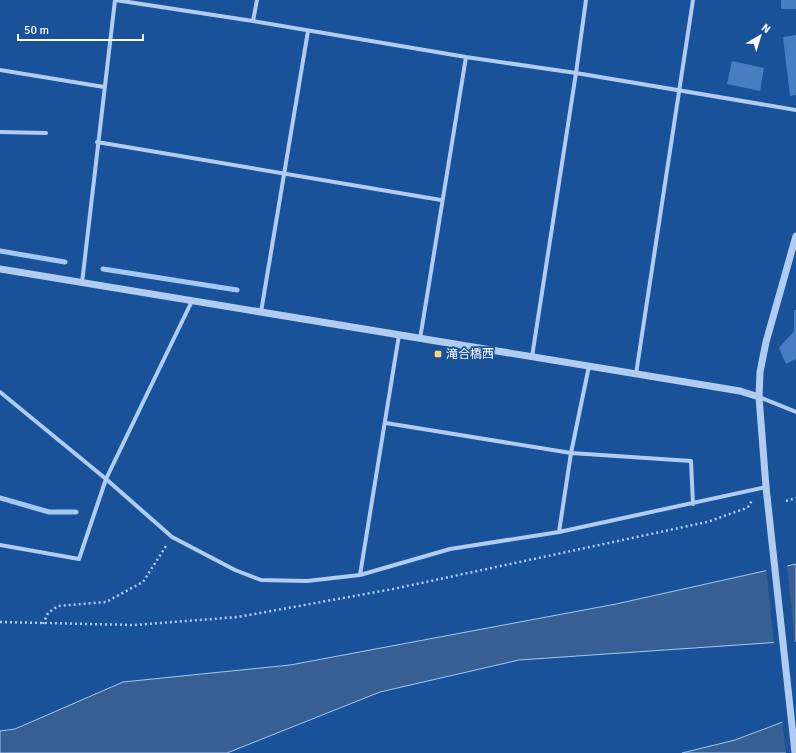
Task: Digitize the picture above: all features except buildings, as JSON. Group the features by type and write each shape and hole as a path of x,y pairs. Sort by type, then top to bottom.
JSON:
{"street":[{"path":"82,283 97,142 115,0 253,21 466,57 576,73 796,110"},
{"path":"253,21 257,0"},
{"path":"532,357 586,0"},
{"path":"636,374 693,0"},
{"path":"261,312 286,174 308,31"},
{"path":"420,338 441,200 466,57"},
{"path":"0,70 104,87"},
{"path":"0,132 46,133"},
{"path":"97,142 441,200"},
{"path":"795,753 766,487 759,397 760,372 766,342 796,236"},
{"path":"0,269 740,391 796,412"},
{"path":"0,545 79,559 106,479 192,301"},
{"path":"360,575 400,335"},
{"path":"559,532 571,453 589,366"},
{"path":"0,392 106,479 172,536 235,570 261,580 307,581 360,575 450,549 559,532 766,487"},
{"path":"386,423 571,453 691,461 693,504"}],"path":[{"path":"0,622 134,625 238,617 303,606 516,563 706,522 744,510 749,506 753,498"},
{"path":"786,502 796,498"},
{"path":"43,624 48,613 58,606 106,602 143,582 172,536"}],"water":[{"path":"796,564 796,641 519,660 380,692 227,753 0,753 0,731 15,729 123,682 290,665 616,604"},
{"path":"796,717 796,753 682,753 735,740"}],"pier":[{"path":"787,564 795,643 774,644 766,568"},
{"path":"796,715 796,753 786,753 782,720"}],"waterway":[{"path":"0,251 65,262"},
{"path":"103,269 237,290"},
{"path":"0,498 49,512 76,512"}],"place":[{"name":"滝合橋西","path":"438,354"}]}
